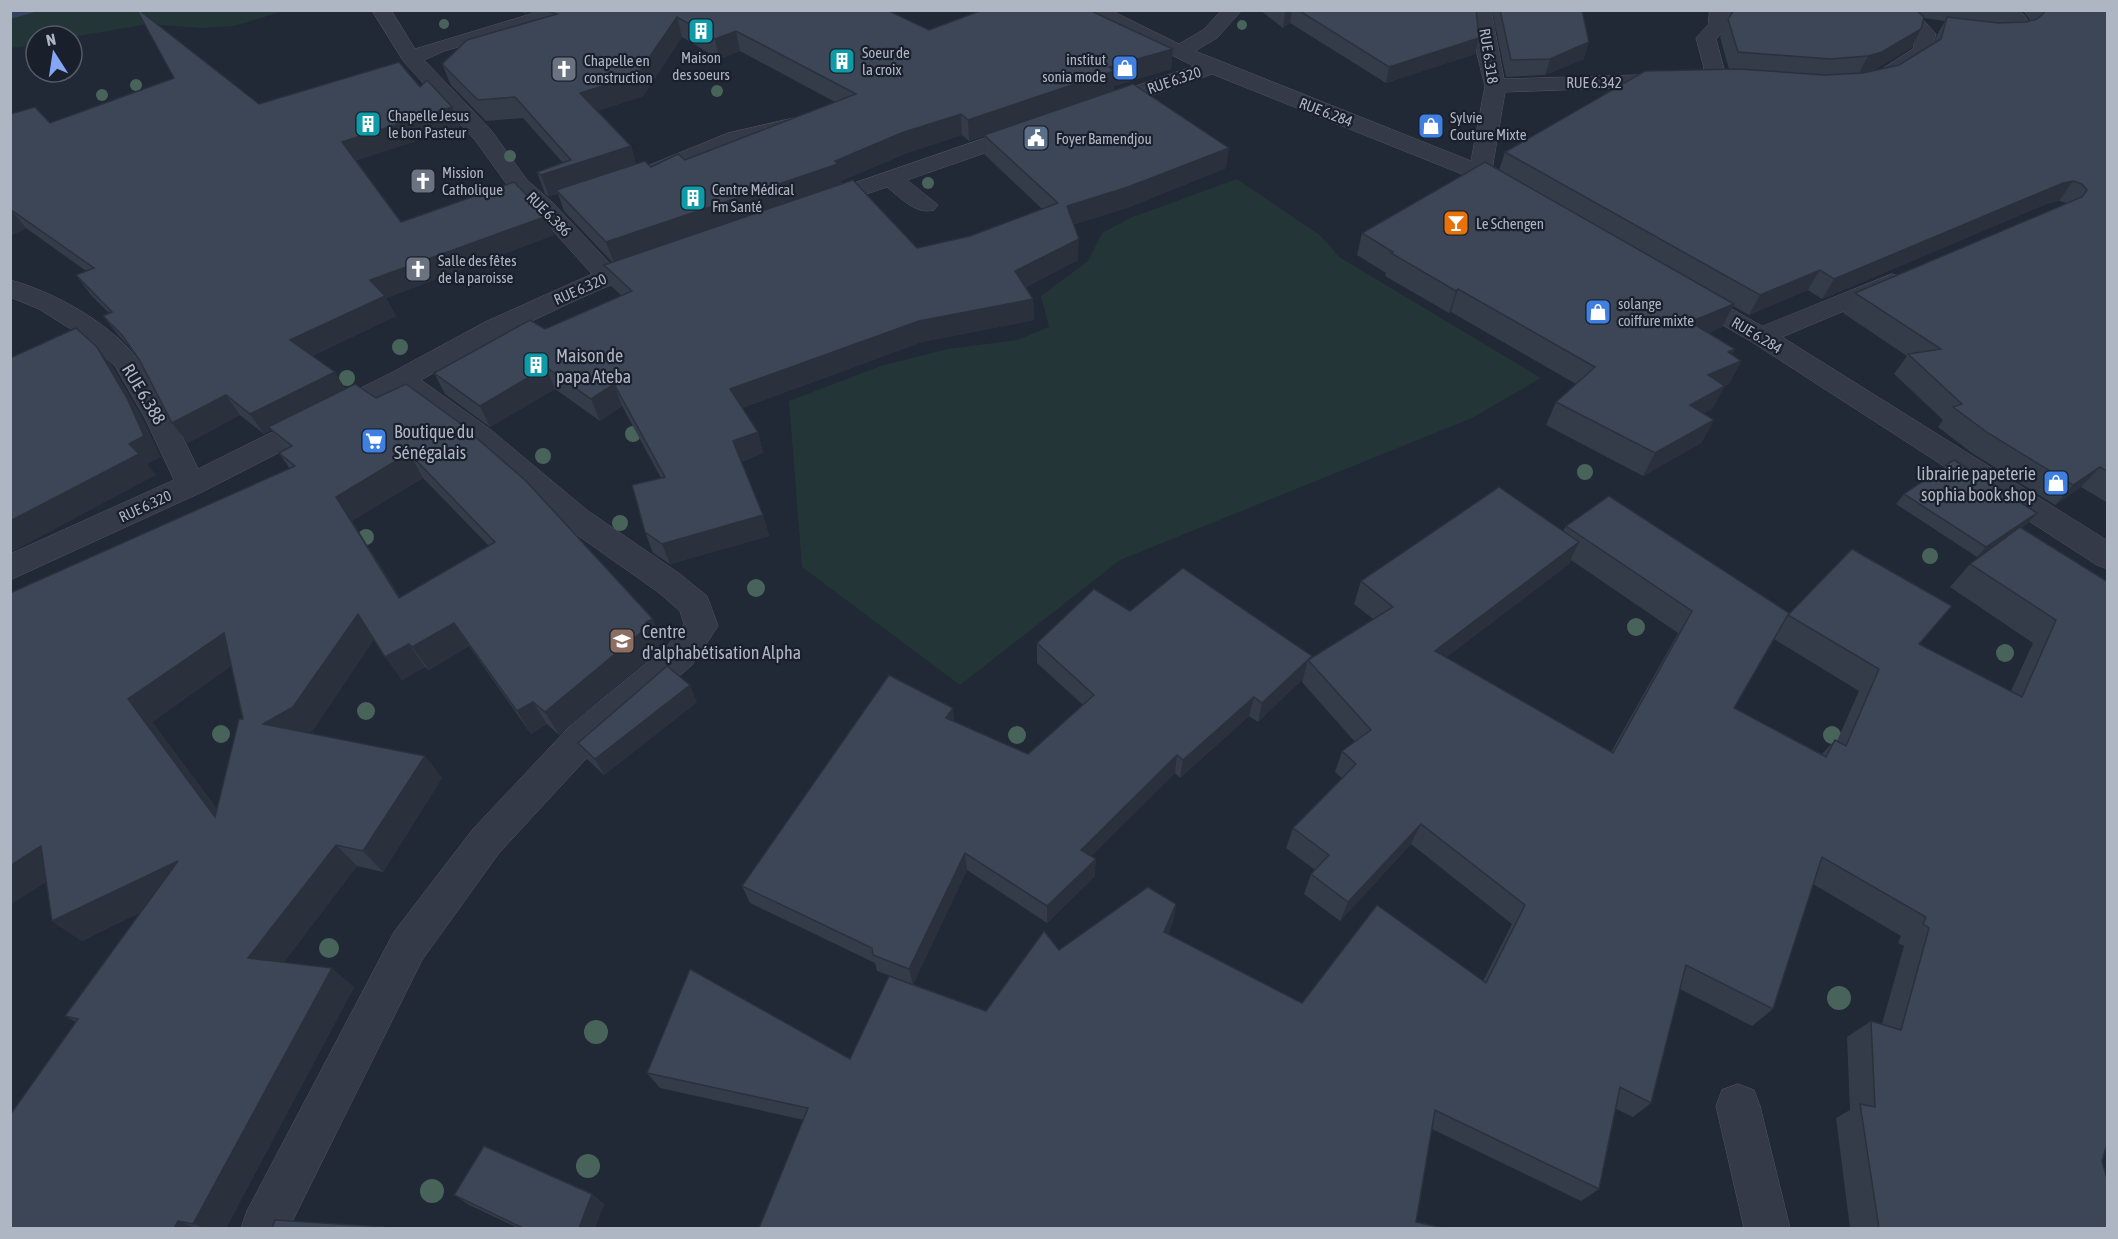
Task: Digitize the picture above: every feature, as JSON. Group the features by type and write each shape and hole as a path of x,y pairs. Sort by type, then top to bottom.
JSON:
{"street":[{"name":"RUE 6.386","path":"381,10 411,58 483,135 519,185 544,207 608,276"},
{"path":"411,58 437,47 567,10"},
{"name":"RUE 6.284","path":"1094,10 1212,67 1480,173 1530,202"},
{"path":"1179,52 1210,34 1233,10"},
{"name":"RUE 6.318","path":"1480,173 1495,86 1487,54 1481,10"},
{"path":"1707,76 1714,69 1706,38 1718,28 1719,10"},
{"path":"1970,32 2011,34 2018,32 2021,30 2019,22 2010,10"},
{"path":"1910,18 1941,29"},
{"path":"1861,82 1880,78 1922,52 1926,34 1910,18"},
{"name":"RUE 6.320","path":"1078,113 1212,67"},
{"name":"RUE 6.342","path":"1495,86 1554,82 1663,81 1707,76 1729,79"},
{"path":"799,209 1045,124"},
{"path":"622,184 737,136 794,125"},
{"path":"890,178 926,205"},
{"path":"544,207 567,200"},
{"name":"RUE 6.320","path":"10,568 191,485 401,380 494,328 608,276 675,252"},
{"path":"1761,336 1911,274"},
{"name":"RUE 6.284","path":"1671,284 1761,336 2108,558"},
{"name":"RUE 6.388","path":"10,288 48,303 82,325 125,361 159,418 191,485"},
{"path":"264,1228 408,946 486,840 583,737 680,655 701,626 694,605 669,583 577,519 481,437 401,380"},
{"path":"1738,1106 1767,1228"}],"shaded area":[{"path":"10,11 284,11 234,26 202,28 149,24 84,35 84,24 24,24 24,46 11,48"},
{"path":"1237,179 1321,236 1339,257 1541,378 1472,418 1120,560 960,685 802,567 789,401 881,366 948,349 1017,340 1049,327 1041,296 1088,261 1102,233 1130,218"}],"building":[{"path":"137,10 259,104 399,62 420,87 427,80 452,107 342,142 401,222 514,182 547,216 370,280 385,296 290,340 335,372 250,414 226,395 172,423 140,361 122,335 103,316 112,312 76,275 94,268 10,209 10,114 35,107 50,123 174,78"},
{"path":"543,10 887,10 929,30 982,10 1089,10 1173,49 1109,67 1114,71 968,120 961,114 904,132 835,161 838,164 606,242 556,190 645,161 651,167 678,154 685,160 856,94 736,31 715,39 677,17 637,75 580,93 631,146 541,175 537,172 571,160 515,97 478,100 442,64 467,40 557,14"},
{"path":"1298,10 1476,10 1479,38 1389,67"},
{"path":"1500,10 1582,10 1589,42 1550,59 1511,60"},
{"path":"1734,10 1916,10 1924,17 1921,29 1882,52 1868,56 1830,59 1738,52 1728,19"},
{"path":"2044,10 2108,10 2108,472 2100,467 2073,485 1988,433 1953,407 1962,404 1908,354 1941,349 1855,293 2082,197 2087,190 2082,184 2073,181 2063,183 1834,279 1820,270 1760,295 1505,152 1645,71 1739,69 1825,75 1863,73 1899,65 1941,39 1947,17 1998,23 2026,22 2037,19 2044,13"},
{"path":"1133,84 1229,148 1128,187 1067,206 1079,239 1015,271 1033,299 919,321 730,389 758,432 733,441 763,515 662,544 645,532 632,485 665,477 614,384 591,399 546,367 480,406 434,373 530,320 545,329 632,291 604,265 853,180 917,248 970,236 1058,203 984,135"},
{"path":"1485,162 1734,304 1690,322 1735,349 1728,352 1741,361 1708,375 1725,386 1690,405 1714,420 1655,453 1556,402 1595,367 1458,289 1456,291 1362,233"},
{"path":"76,328 97,347 127,398 144,436 129,444 139,454 10,521 10,358"},
{"path":"355,384 376,398 406,384 457,421 526,481 653,619 646,622 650,625 545,712 533,702 517,711 454,623 412,647 409,644 385,657 358,614 293,707 263,724 425,756 363,851 336,845 248,958 332,968 193,1224 178,1221 174,1228 10,1228 10,1115 78,1019 65,1016 178,861 52,921 41,846 10,866 10,593 295,466 279,453 292,446 268,427","holes":["409,453 495,542 399,598 336,497","224,633 243,719 239,719 215,817 128,699"]},
{"path":"1954,460 2037,513 1986,547 1904,494"},
{"path":"1499,487 1579,542 1435,651 1613,753 1692,611 1566,526 1609,496 1789,613 1734,708 1826,757 1835,740 1846,746 1879,669 1788,615 1852,549 1952,606 1919,644 2022,697 2056,620 1970,564 2020,527 2108,582 2108,1141 2102,1161 2108,1182 2108,1228 1879,1228 1860,1104 1875,1107 1871,1021 1901,1030 1929,928 1923,924 1926,917 1822,857 1773,1009 1686,965 1651,1103 1620,1087 1599,1189 1435,1110 1416,1222 1443,1228 759,1228 808,1108 647,1073 690,969 850,1059 889,976 986,1011 1044,931 1059,950 1148,887 1176,904 1164,932 1302,1003 1377,905 1486,983 1525,905 1421,824 1348,902 1311,874 1329,855 1293,828 1356,764 1342,751 1371,730 1308,660 1393,607 1361,581"},
{"path":"1183,568 1312,656 1262,703 1254,697 1183,760 1177,755 1081,850 1096,859 1047,906 965,853 909,969 873,955 872,948 742,886 889,675 953,708 946,718 1028,754 1094,695 1037,643 1094,589 1130,611"},
{"path":"667,666 690,685 595,759 578,743"},
{"path":"484,1146 592,1194 579,1228 523,1228 454,1195"},
{"path":"275,1220 385,1227 385,1228 272,1228"}],"waterway":[{"path":"10,16 38,10"}],"place":[{"name":"Maison des soeurs","path":"701,31"},
{"name":"Soeur de la croix","path":"842,61"},
{"name":"institut sonia mode","path":"1125,68"},
{"name":"Chapelle en construction","path":"564,69"},
{"name":"Chapelle Jesus le bon Pasteur","path":"368,124"},
{"name":"Sylvie Couture Mixte","path":"1431,126"},
{"name":"Foyer Bamendjou","path":"1036,138"},
{"name":"Mission Catholique","path":"423,181"},
{"name":"Centre Médical Fm Santé","path":"693,198"},
{"name":"Le Schengen","path":"1456,223"},
{"name":"Salle des fêtes de la paroisse","path":"418,269"},
{"name":"solange coiffure mixte","path":"1598,312"},
{"name":"Maison de papa Ateba","path":"536,365"},
{"name":"Boutique du Sénégalais","path":"374,441"},
{"name":"librairie papeterie sophia book shop","path":"2056,483"},
{"name":"Centre d'alphabétisation Alpha","path":"622,641"}]}
